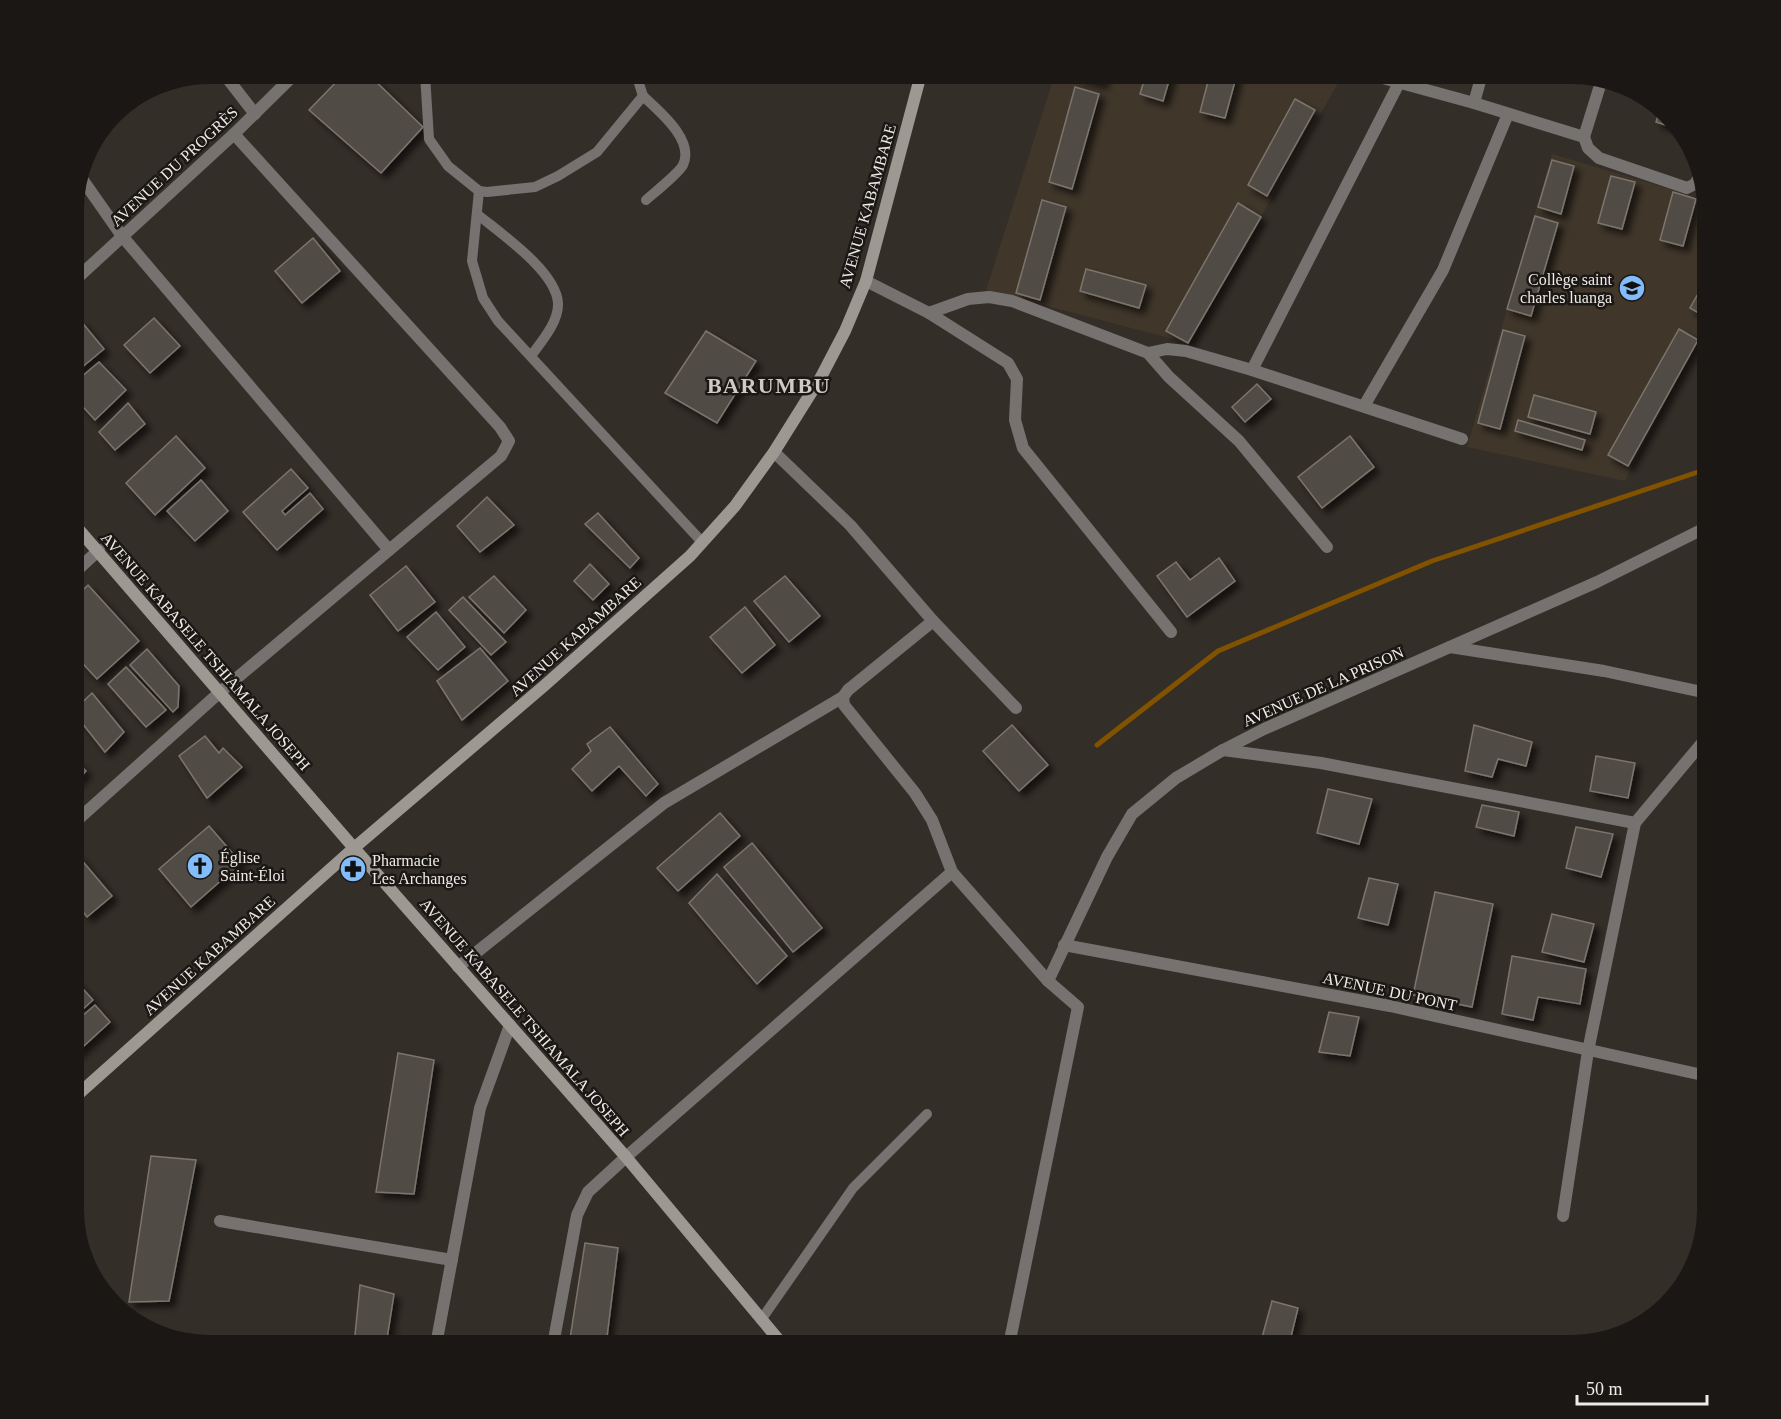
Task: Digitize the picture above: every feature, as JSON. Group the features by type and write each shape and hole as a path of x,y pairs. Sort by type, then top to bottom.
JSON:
{"main road":[{"name":"AVENUE KABAMBARE","path":"84,1089 354,848 554,678 690,556 735,506 774,452 845,331 866,281 918,84"},
{"name":"AVENUE KABASELE TSHIAMALA JOSEPH","path":"84,534 354,848 626,1156 773,1335"}],"street":[{"path":"232,84 255,114"},
{"name":"AVENUE DU PROGRÈS","path":"84,272 285,84"},
{"path":"1252,370 1398,84"},
{"path":"1403,84 1584,137"},
{"path":"1474,103 1479,84"},
{"path":"1599,87 1584,137 1588,148 1599,158 1687,188 1694,184"},
{"path":"1364,406 1443,270 1508,114"},
{"path":"84,814 219,693 501,456 509,441 507,436 234,134"},
{"path":"86,185 122,236 389,550"},
{"path":"866,281 929,313 1008,363 1017,379 1015,420 1023,448 1171,633"},
{"path":"929,313 968,299 989,297 1012,301 1148,353 1169,377 1239,441 1327,547"},
{"path":"1148,353 1167,349 1186,351 1252,370 1462,439"},
{"path":"774,452 850,525 933,621 1016,708"},
{"name":"AVENUE DE LA PRISON","path":"1048,981 1107,857 1132,814 1176,778 1223,750 1597,582 1697,532"},
{"path":"84,564 99,550"},
{"path":"458,967 664,803 843,698 848,690 933,621"},
{"path":"1450,647 1604,671 1697,691"},
{"path":"843,698 844,705 915,793 932,820 952,872 1048,981 1078,1007 1011,1335"},
{"path":"1563,1216 1588,1051 1635,824 1697,749"},
{"path":"1223,750 1321,763 1635,824"},
{"path":"555,1335 577,1215 588,1192 626,1156 952,872"},
{"name":"AVENUE DU PONT","path":"1064,945 1390,1006 1697,1074"},
{"path":"438,1335 480,1108 510,1025"},
{"path":"220,1221 452,1260"}],"lane":[{"path":"426,84 429,138 448,165 479,191 487,192 535,187 558,176 597,152 643,96"},
{"path":"639,84 643,96 679,134 686,149 683,165 646,200"},
{"path":"479,191 472,261 483,298 498,321 702,542"},
{"path":"477,214 531,259 551,283 558,303 551,329 531,356"},
{"path":"760,1320 853,1188 927,1114"}],"shaded area":[{"path":"1052,84 1338,84 1188,343 986,290"},
{"path":"1552,154 1690,195 1696,199 1697,341 1625,481 1467,447"}],"building":[{"path":"334,84 378,84 423,127 381,173 309,110"},
{"path":"1143,84 1168,84 1163,101 1140,94"},
{"path":"1207,84 1234,84 1225,118 1200,112"},
{"path":"1075,87 1099,94 1072,189 1049,182"},
{"path":"1295,99 1315,110 1267,196 1248,185"},
{"path":"1552,160 1574,166 1561,214 1538,207"},
{"path":"1611,176 1635,182 1622,229 1598,223"},
{"path":"1673,192 1696,199 1683,246 1660,240"},
{"path":"1042,200 1066,207 1040,300 1016,293"},
{"path":"1238,203 1261,217 1188,343 1166,331"},
{"path":"1535,216 1558,223 1531,316 1507,309"},
{"path":"313,238 340,271 302,303 275,271"},
{"path":"1086,269 1146,285 1139,308 1080,291"},
{"path":"1697,296 1697,312 1690,308"},
{"path":"154,318 180,346 150,373 124,345"},
{"path":"84,325 104,349 84,366"},
{"path":"1679,329 1697,339 1628,466 1608,455"},
{"path":"1503,330 1525,336 1500,429 1478,423"},
{"path":"706,331 756,361 717,423 665,393"},
{"path":"99,362 126,390 95,420 84,408 84,375"},
{"path":"1257,384 1271,399 1245,422 1232,407"},
{"path":"1534,395 1596,412 1590,434 1528,417"},
{"path":"128,403 145,424 115,450 99,432"},
{"path":"1518,420 1585,440 1582,450 1515,431"},
{"path":"176,436 205,468 155,515 126,483"},
{"path":"1350,436 1374,467 1322,508 1298,477"},
{"path":"291,469 308,488 282,511 285,515 310,493 323,509 277,550 243,512"},
{"path":"201,480 228,511 195,541 167,511"},
{"path":"487,497 514,525 480,552 457,526"},
{"path":"598,513 639,558 630,568 585,524"},
{"path":"1219,558 1235,581 1187,617 1157,576 1176,562 1190,580"},
{"path":"590,564 609,584 593,600 574,581"},
{"path":"406,566 435,602 398,631 370,595"},
{"path":"494,576 526,610 504,633 469,597"},
{"path":"785,576 820,616 789,642 754,601"},
{"path":"88,585 139,641 97,679 84,665 84,589"},
{"path":"463,597 506,642 491,655 449,610"},
{"path":"745,607 775,645 742,673 710,637"},
{"path":"436,612 465,647 438,670 407,637"},
{"path":"480,648 508,681 462,720 437,681"},
{"path":"147,649 179,686 178,707 173,712 130,665"},
{"path":"126,667 166,710 146,727 108,684"},
{"path":"92,693 124,732 105,752 84,726 84,701"},
{"path":"1012,725 1048,765 1019,791 983,751"},
{"path":"1474,725 1532,742 1526,766 1498,759 1492,777 1465,771"},
{"path":"610,727 658,784 646,796 619,766 592,791 572,769 591,751 587,744"},
{"path":"205,736 219,753 223,748 242,767 207,798 179,756"},
{"path":"1596,756 1635,763 1628,798 1590,791"},
{"path":"1328,789 1372,799 1359,844 1317,833"},
{"path":"1482,805 1519,812 1514,836 1476,827"},
{"path":"720,813 740,836 678,891 657,868"},
{"name":"Église Saint-Éloi","path":"209,826 241,863 191,907 159,869"},
{"path":"1576,827 1613,834 1601,877 1566,868"},
{"path":"752,843 822,928 793,952 724,867"},
{"path":"84,863 112,896 87,917 84,913"},
{"path":"717,874 787,956 757,984 689,903"},
{"path":"1369,878 1398,884 1388,925 1358,918"},
{"path":"1435,892 1493,904 1472,1007 1413,995"},
{"path":"1552,914 1594,924 1584,962 1542,952"},
{"path":"1512,956 1586,969 1580,1004 1538,997 1533,1020 1502,1014"},
{"path":"84,990 93,1000 84,1008"},
{"path":"95,1005 110,1022 84,1046 84,1014"},
{"path":"1329,1012 1359,1017 1350,1056 1319,1052"},
{"path":"398,1053 434,1060 414,1194 376,1192"},
{"path":"151,1156 196,1160 169,1301 129,1302"},
{"path":"585,1243 618,1248 607,1335 571,1335"},
{"path":"360,1285 394,1294 388,1335 355,1335"},
{"path":"1272,1301 1298,1308 1291,1335 1263,1335"}],"waterway":[{"path":"1097,745 1218,651 1432,561 1697,472"}],"place":[{"name":"Collège saint charles luanga","path":"1632,288"},
{"name":"Église Saint-Éloi","path":"200,866"},
{"name":"Pharmacie Les Archanges","path":"353,869"}],"district":[{"name":"BARUMBU","path":"769,385"}]}
